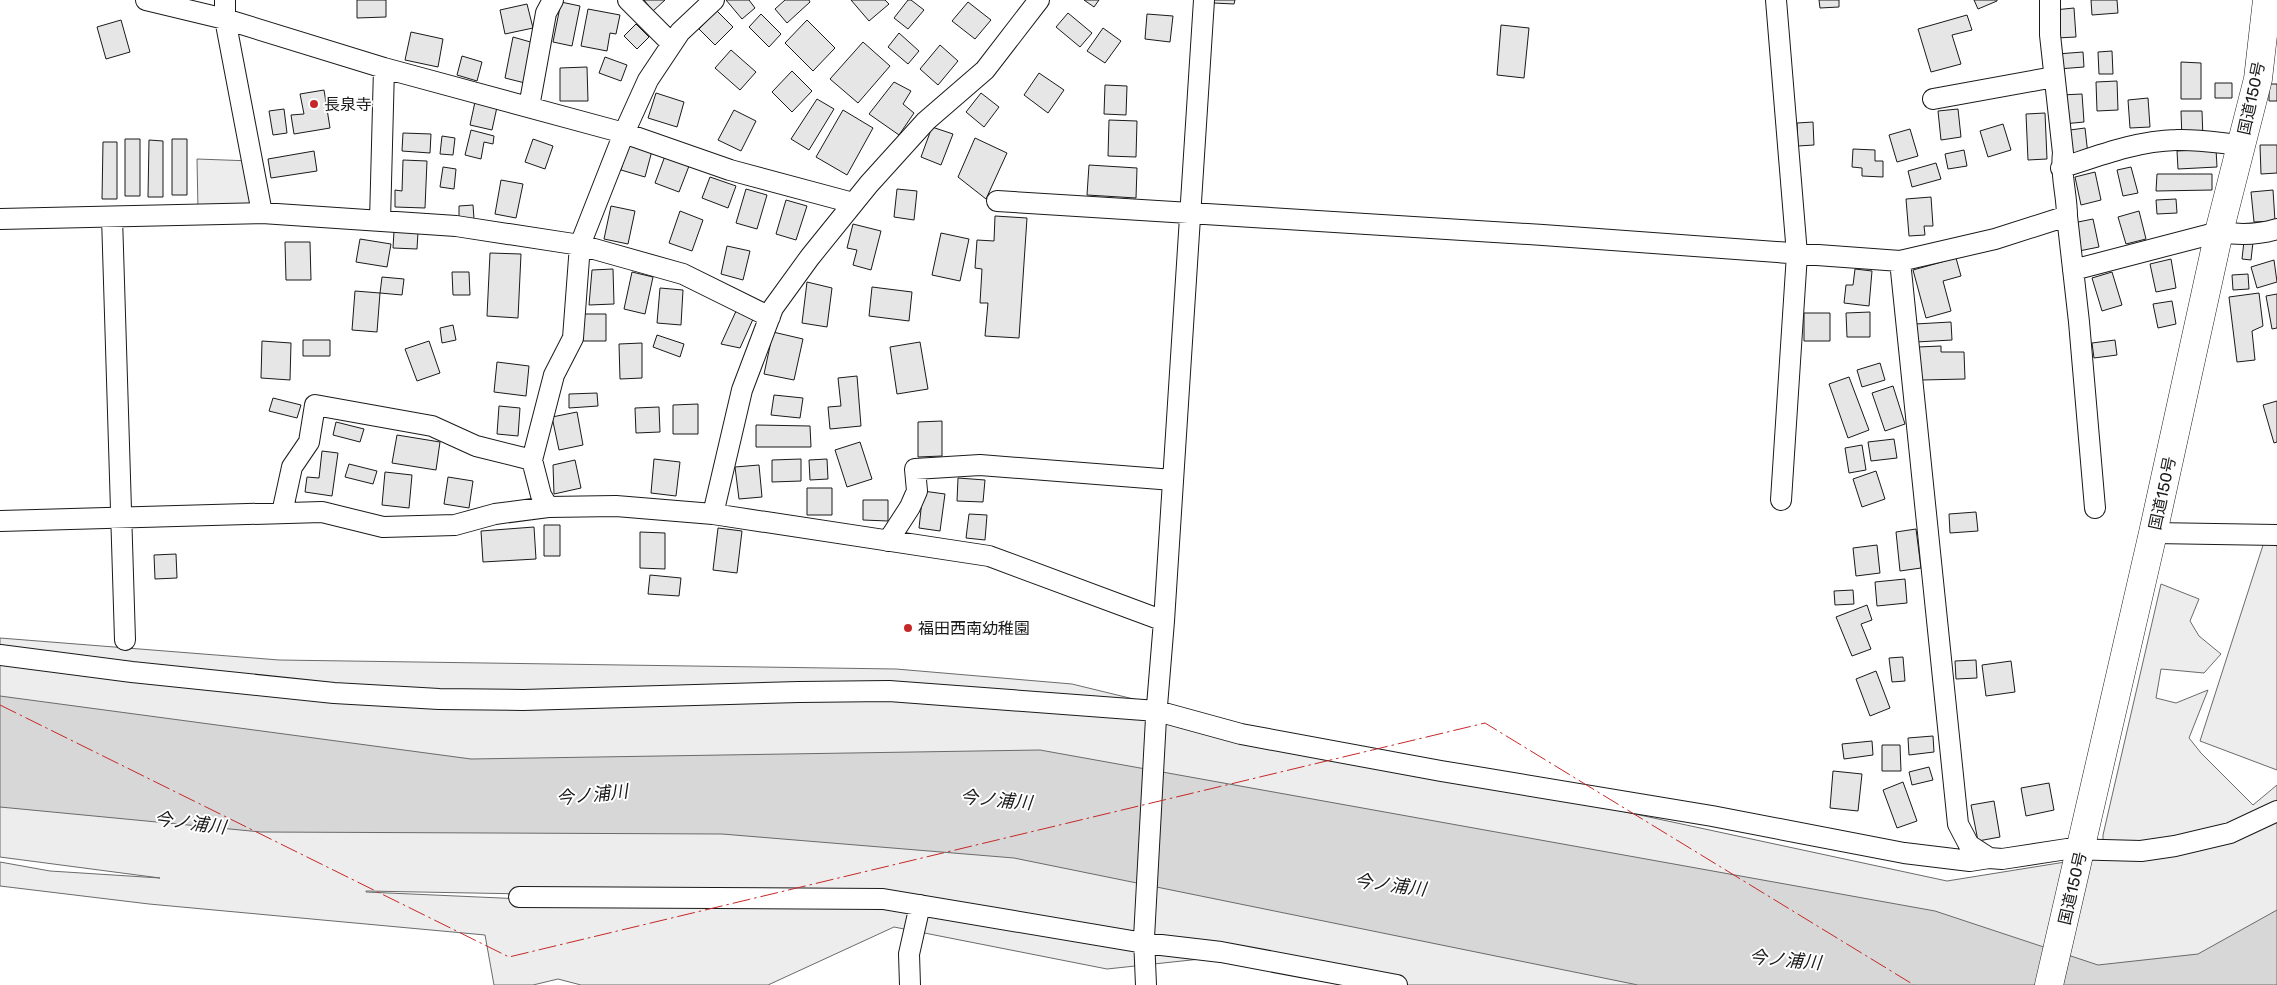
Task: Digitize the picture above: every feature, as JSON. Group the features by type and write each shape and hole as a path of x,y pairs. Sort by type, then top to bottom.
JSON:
{"highway":[{"name":"国道150号","path":"2049,985 2153,533 2219,232 2258,79 2269,22"}],"street":[{"path":"146,0 225,10 384,68 624,133 730,170 854,203"},
{"path":"529,107 546,12 553,0"},
{"path":"628,0 672,44"},
{"path":"548,507 542,495 532,460 554,374 573,338 580,245 624,133 648,80 680,32 714,0"},
{"path":"713,514 742,390 773,308 810,257 854,203 926,121 984,70 1039,0"},
{"path":"1146,985 1144,941 1157,715 1204,0"},
{"path":"1776,0 1797,254 1781,500"},
{"path":"2050,0 2050,35 2063,153 2061,168 2067,200 2095,508"},
{"path":"225,10 262,213"},
{"path":"380,221 384,68"},
{"path":"1933,99 2054,77"},
{"path":"2061,168 2126,147 2150,143 2176,140 2241,144"},
{"path":"997,201 1542,235 1900,261 1995,238 2067,216"},
{"path":"0,219 262,213 456,226 580,245 683,274 770,317"},
{"path":"112,217 125,640"},
{"path":"2073,270 2219,232 2238,235 2266,233 2277,229"},
{"path":"1900,261 1958,824 1969,845 1989,858"},
{"path":"282,513 292,466 309,442 315,405 432,426 476,446 532,460"},
{"path":"888,541 910,507 917,491 915,469 980,465 1173,480"},
{"path":"0,520 322,512 383,527 455,526 495,514 548,507 616,506 713,514 989,556 1164,621"},
{"path":"2153,533 2277,535"},
{"path":"0,655 132,672 334,693 430,698 523,700 889,691 1157,715 1241,734 1441,771 1712,816 1904,853 1970,861 1989,858 2012,858 2067,849 2078,861 2141,851 2200,841 2230,833 2277,811"},
{"path":"519,897 883,900 1221,952 1390,984"},
{"path":"910,985 909,954 920,905"}],"shaded area":[{"path":"197,159 252,161 262,213 198,210"},
{"path":"2264,542 2277,546 2277,770 2200,741"},
{"path":"2161,584 2199,599 2190,621 2199,636 2221,654 2204,673 2161,669 2156,698 2176,703 2208,690 2189,738 2201,753 2253,805 2277,785 2277,985 1381,985 1238,955 1107,969 894,927 768,985 581,985 558,979 533,985 494,985 485,935 149,904 0,886 0,862 50,871 160,878 0,857 0,638 279,660 896,669 1072,684 1388,761 1947,881 2115,854 2103,851 2103,835","holes":["366,891 526,894 523,899"]}],"water":[{"name":"今ノ浦川","path":"0,696 471,759 1040,750 1935,911 2098,965 2198,954 2277,910 2277,985 1638,985 1014,858 722,834 261,832 0,807"}],"building":[{"path":"357,0 386,0 386,17 357,18"},
{"path":"644,0 665,0 653,11"},
{"path":"726,0 749,0 755,8 742,19"},
{"path":"785,0 809,0 810,2 787,23 775,9"},
{"path":"851,0 885,0 889,4 869,21"},
{"path":"908,0 911,0 924,10 908,29 894,18"},
{"path":"1084,0 1099,0 1094,7"},
{"path":"1213,0 1235,0 1234,4 1213,3"},
{"path":"1819,0 1839,0 1839,7 1820,8"},
{"path":"1974,0 1997,0 1997,1 1978,9"},
{"path":"2091,0 2117,0 2118,13 2092,15"},
{"path":"561,2 580,6 572,46 553,42"},
{"path":"968,2 991,20 975,39 952,21"},
{"path":"527,4 533,28 505,34 500,10"},
{"path":"2074,8 2076,37 2056,38 2054,10"},
{"path":"588,9 620,15 616,34 610,33 607,51 581,46"},
{"path":"717,11 733,27 715,45 699,29"},
{"path":"1068,13 1092,33 1080,47 1056,27"},
{"path":"761,14 781,34 769,47 749,27"},
{"path":"1147,14 1173,16 1170,42 1145,39"},
{"path":"1967,15 1972,30 1952,35 1961,64 1931,72 1918,29"},
{"path":"121,20 130,52 106,59 97,27"},
{"path":"807,20 835,48 813,71 785,43"},
{"path":"636,24 649,37 637,49 624,36"},
{"path":"1501,25 1529,28 1524,78 1497,75"},
{"path":"1103,28 1121,41 1105,63 1087,51"},
{"path":"411,32 443,39 438,67 405,60"},
{"path":"899,33 919,51 908,64 888,47"},
{"path":"513,37 534,43 525,83 505,78"},
{"path":"863,42 890,66 858,103 830,79"},
{"path":"940,45 958,61 938,85 920,69"},
{"path":"731,50 756,72 740,90 715,68"},
{"path":"2112,51 2113,74 2099,74 2098,52"},
{"path":"2083,52 2084,67 2058,69 2057,54"},
{"path":"462,56 482,62 477,81 457,75"},
{"path":"605,57 627,65 621,81 599,73"},
{"path":"2181,62 2201,63 2201,99 2181,99"},
{"path":"587,67 588,101 560,101 560,68"},
{"path":"792,71 812,91 792,112 772,92"},
{"path":"1039,73 1064,90 1048,113 1024,95"},
{"path":"2117,81 2118,110 2097,111 2096,82"},
{"path":"894,82 911,91 903,104 914,113 899,135 869,114"},
{"path":"2215,83 2232,83 2232,98 2215,98"},
{"path":"2269,84 2277,84 2277,101 2269,101"},
{"path":"1105,85 1127,86 1126,115 1104,114"},
{"name":"長泉寺","path":"324,90 330,128 294,134 291,115 304,114 300,94"},
{"path":"656,93 684,102 677,127 648,118"},
{"path":"981,93 999,107 984,127 966,112"},
{"path":"2082,94 2084,122 2063,124 2061,95"},
{"path":"2148,98 2150,127 2130,128 2128,100"},
{"path":"817,99 834,109 809,150 791,139"},
{"path":"475,102 497,107 492,130 470,125"},
{"path":"284,109 287,133 273,135 269,111"},
{"path":"1958,109 1961,137 1941,140 1938,111"},
{"path":"734,110 756,121 741,151 718,140"},
{"path":"843,110 873,128 847,175 816,157"},
{"path":"2181,111 2202,111 2203,139 2182,140"},
{"path":"2045,113 2047,159 2028,160 2026,114"},
{"path":"1109,120 1137,121 1136,157 1108,156"},
{"path":"1813,122 1814,145 1798,146 1797,123"},
{"path":"2003,124 2011,150 1988,157 1980,131"},
{"path":"932,127 953,134 941,165 921,157"},
{"path":"2085,128 2088,155 2073,156 2070,130"},
{"path":"1910,129 1918,156 1897,162 1889,135"},
{"path":"471,130 494,136 493,144 484,142 481,159 465,155"},
{"path":"403,133 431,134 430,153 402,151"},
{"path":"442,136 455,138 453,155 440,154"},
{"path":"975,138 1007,153 986,199 958,177"},
{"path":"125,139 140,139 140,196 125,196"},
{"path":"172,139 187,139 187,195 172,195"},
{"path":"533,139 553,146 545,169 525,162"},
{"path":"149,140 163,141 163,197 148,197"},
{"path":"629,141 653,147 645,177 621,170"},
{"path":"103,142 117,142 117,199 102,199"},
{"path":"2260,145 2277,145 2277,173 2261,174"},
{"path":"1853,149 1875,150 1875,161 1883,161 1883,177 1862,176 1862,168 1852,167"},
{"path":"2216,149 2217,167 2178,169 2177,151"},
{"path":"1964,150 1967,166 1948,169 1945,154"},
{"path":"314,151 317,171 271,178 268,159"},
{"path":"665,156 689,166 679,192 655,183"},
{"path":"403,160 427,161 425,208 395,207 395,190 402,191"},
{"path":"1936,163 1941,179 1912,187 1908,171"},
{"path":"1089,165 1137,168 1136,198 1087,195"},
{"path":"443,167 456,169 454,189 440,187"},
{"path":"2131,167 2138,193 2123,196 2117,170"},
{"path":"2095,172 2101,200 2081,205 2075,177"},
{"path":"2157,174 2212,174 2212,190 2156,191"},
{"path":"710,177 736,186 728,208 702,198"},
{"path":"501,180 523,184 516,218 495,214"},
{"path":"746,189 767,195 757,229 736,223"},
{"path":"897,189 917,191 914,220 894,217"},
{"path":"2273,190 2275,221 2254,222 2251,192"},
{"path":"1931,197 1933,226 1924,226 1925,235 1909,236 1906,199"},
{"path":"2176,199 2177,213 2157,214 2156,200"},
{"path":"786,200 807,206 796,240 776,234"},
{"path":"473,205 474,219 459,219 459,206"},
{"path":"611,206 635,211 628,244 604,239"},
{"path":"680,211 703,220 692,251 669,243"},
{"path":"2139,211 2146,239 2126,244 2118,217"},
{"path":"995,216 1027,218 1019,338 985,336 988,303 980,303 982,269 975,268 977,240 994,241"},
{"path":"2093,219 2099,247 2079,251 2073,223"},
{"path":"853,224 881,231 871,270 853,265 857,250 847,248"},
{"path":"394,231 418,232 417,249 393,248"},
{"path":"941,233 969,239 960,281 932,275"},
{"path":"360,239 391,244 387,267 356,262"},
{"path":"2244,241 2253,242 2251,260 2242,259"},
{"path":"285,242 310,242 311,280 286,280"},
{"path":"727,246 750,251 743,280 721,274"},
{"path":"490,253 521,254 518,318 487,316"},
{"path":"1956,258 1961,276 1943,281 1951,311 1926,318 1913,270"},
{"path":"2171,259 2176,288 2156,292 2150,264"},
{"path":"2274,260 2277,282 2257,288 2251,267"},
{"path":"613,269 614,304 589,305 592,270"},
{"path":"1855,269 1872,271 1869,306 1844,303 1846,285 1853,285"},
{"path":"452,272 469,272 470,295 453,295"},
{"path":"632,272 653,277 645,314 624,309"},
{"path":"2112,272 2122,305 2102,311 2092,278"},
{"path":"2248,274 2249,289 2233,290 2232,275"},
{"path":"382,277 404,279 402,295 380,293"},
{"path":"807,282 832,288 827,327 802,323"},
{"path":"872,287 912,292 909,321 869,316"},
{"path":"660,288 683,290 681,325 657,323"},
{"path":"355,291 380,293 377,332 352,330"},
{"path":"2259,293 2263,326 2252,331 2255,360 2237,362 2229,297"},
{"path":"2277,294 2277,328 2272,329 2266,296"},
{"path":"2172,301 2176,324 2158,328 2153,304"},
{"path":"737,309 754,317 740,348 721,344"},
{"path":"1870,312 1870,337 1847,337 1846,313"},
{"path":"1804,313 1830,313 1830,341 1804,341"},
{"path":"583,314 606,314 606,341 583,341"},
{"path":"1951,322 1952,340 1916,342 1915,324"},
{"path":"453,325 456,340 442,343 440,328"},
{"path":"773,332 803,339 794,380 764,374"},
{"path":"657,335 684,344 680,357 653,347"},
{"path":"303,340 330,340 330,356 303,356"},
{"path":"2115,340 2117,355 2094,358 2092,343"},
{"path":"262,341 291,343 290,380 261,378"},
{"path":"429,341 440,373 417,381 405,349"},
{"path":"920,342 928,389 897,394 890,347"},
{"path":"642,343 642,378 620,379 619,344"},
{"path":"1941,346 1941,352 1964,352 1965,379 1922,380 1918,347"},
{"path":"497,362 529,366 526,396 494,392"},
{"path":"1880,363 1885,380 1862,387 1857,370"},
{"path":"857,376 861,426 830,429 828,407 841,406 838,378"},
{"path":"1849,377 1869,430 1848,438 1829,384"},
{"path":"1893,386 1905,424 1885,431 1872,393"},
{"path":"597,393 598,406 569,408 569,394"},
{"path":"774,395 803,398 800,418 771,415"},
{"path":"273,398 301,405 297,418 269,411"},
{"path":"2277,401 2277,442 2274,443 2263,405"},
{"path":"698,404 698,434 673,434 673,405"},
{"path":"499,406 520,408 518,436 497,434"},
{"path":"659,407 660,432 636,433 635,408"},
{"path":"577,412 583,445 559,450 552,417"},
{"path":"942,421 942,456 918,457 918,422"},
{"path":"336,422 364,429 360,442 333,435"},
{"path":"756,425 810,426 811,447 756,447"},
{"path":"397,435 440,442 436,470 392,463"},
{"path":"1894,439 1897,458 1871,461 1868,442"},
{"path":"860,442 872,479 847,487 835,450"},
{"path":"1862,445 1866,470 1849,473 1845,448"},
{"path":"322,451 338,453 332,496 305,492 307,477 319,478"},
{"path":"654,459 680,462 676,496 651,493"},
{"path":"801,459 801,481 772,482 772,460"},
{"path":"827,459 828,479 810,480 809,460"},
{"path":"575,460 581,488 554,494 553,465"},
{"path":"349,464 377,471 373,484 345,477"},
{"path":"759,465 762,497 739,499 735,467"},
{"path":"1876,471 1885,499 1862,507 1853,479"},
{"path":"385,472 412,475 409,508 382,505"},
{"path":"448,477 473,481 469,508 444,504"},
{"path":"958,478 985,480 983,502 957,501"},
{"path":"807,488 832,488 832,515 807,515"},
{"path":"923,491 945,494 940,531 919,528"},
{"path":"863,500 888,500 888,521 863,520"},
{"path":"1976,512 1978,531 1950,533 1949,514"},
{"path":"969,514 987,515 985,540 966,538"},
{"path":"544,525 560,525 560,556 544,556"},
{"path":"534,527 536,559 483,562 481,531"},
{"path":"718,528 742,531 737,573 713,570"},
{"path":"1916,529 1921,568 1900,571 1896,532"},
{"path":"640,532 665,533 665,569 640,568"},
{"path":"1877,545 1880,573 1856,576 1853,548"},
{"path":"176,554 177,578 155,579 154,555"},
{"path":"650,575 681,578 679,596 648,594"},
{"path":"1905,579 1907,603 1877,606 1875,582"},
{"path":"1853,590 1854,604 1835,605 1834,591"},
{"path":"1867,605 1872,620 1861,624 1871,649 1852,656 1836,617"},
{"path":"1903,657 1905,681 1892,682 1889,658"},
{"path":"1976,660 1977,678 1956,679 1955,661"},
{"path":"2011,661 2015,692 1986,696 1982,665"},
{"path":"1876,671 1890,708 1870,716 1856,679"},
{"path":"1933,736 1934,752 1909,755 1908,738"},
{"path":"1872,741 1873,755 1844,759 1842,744"},
{"path":"1882,745 1900,745 1901,771 1882,771"},
{"path":"1929,767 1933,780 1912,785 1909,772"},
{"path":"1833,771 1862,774 1858,811 1830,808"},
{"path":"1903,782 1917,821 1897,828 1883,790"},
{"path":"2049,783 2054,810 2026,816 2021,788"},
{"path":"1994,801 2000,837 1978,841 1971,805"}],"power":[{"path":"0,705 509,957 1485,723 1914,985"}],"place":[{"name":"長泉寺","path":"314,104"},
{"name":"福田西南幼稚園","path":"908,628"}]}
